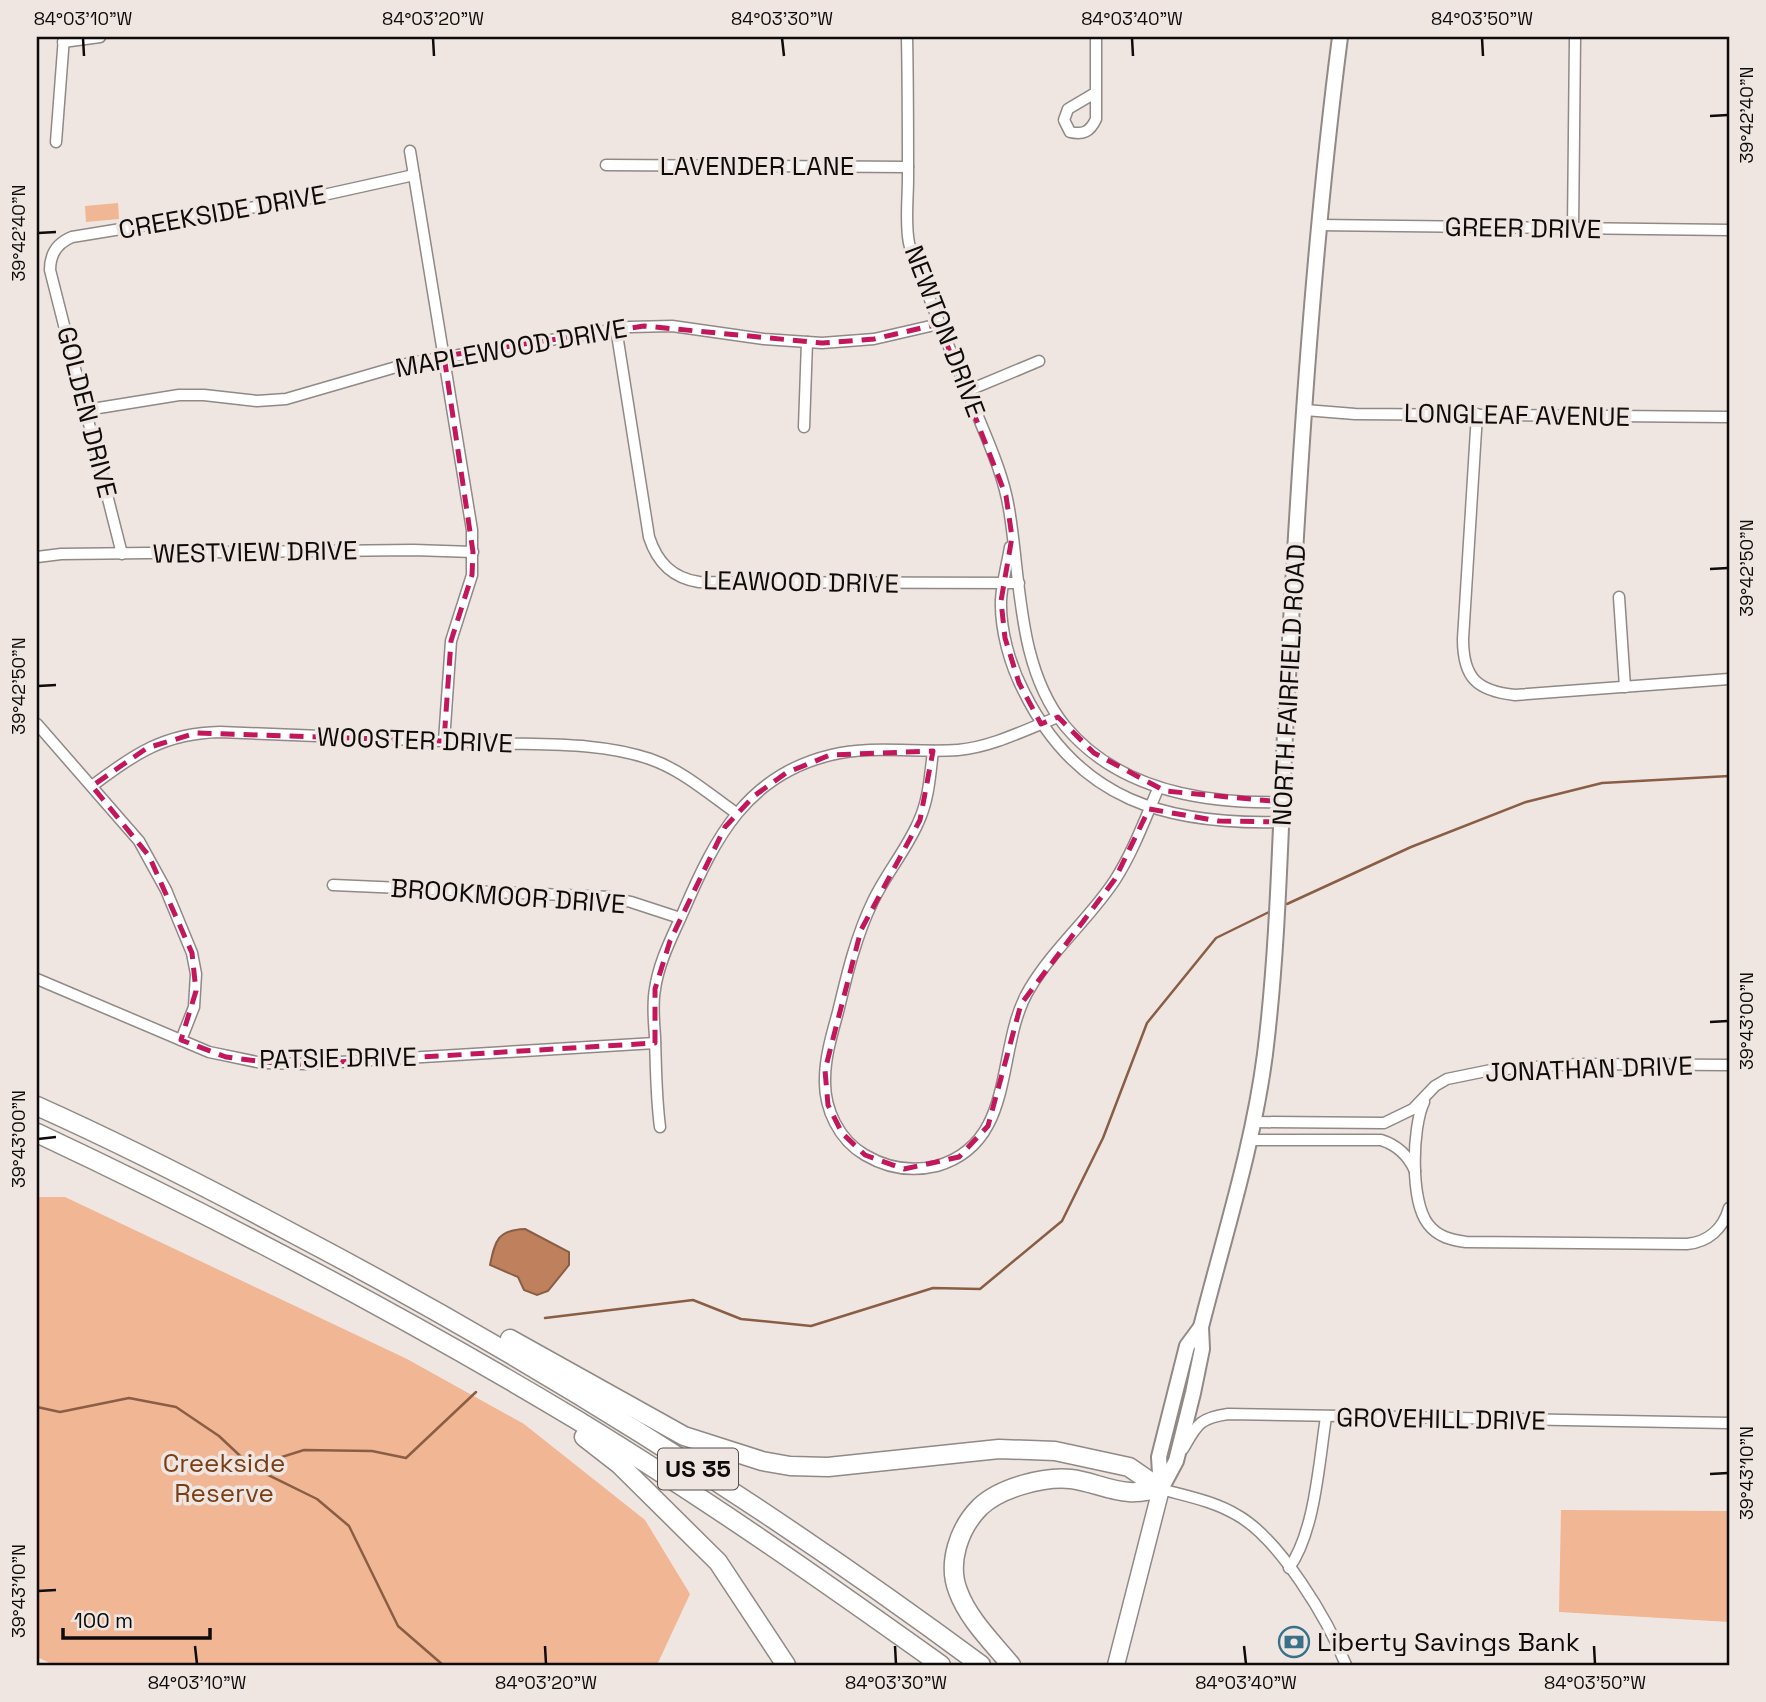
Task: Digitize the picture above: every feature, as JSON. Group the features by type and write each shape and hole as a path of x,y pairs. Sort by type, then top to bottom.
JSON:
{"highway":[{"name":"US 35","path":"37,1106 228,1199 403,1291 573,1390 728,1488 875,1586 981,1665"},
{"name":"US 35","path":"37,1133 309,1267 509,1380 707,1504 840,1593 940,1665"},
{"path":"403,1291 488,1327 684,1436 744,1457 790,1466 828,1467 999,1449 1055,1451 1129,1467 1161,1489"},
{"path":"509,1380 620,1465 670,1512 718,1562 786,1665"},
{"path":"1011,1665 974,1619 958,1591 952,1562 960,1537 980,1507 998,1494 1029,1483 1070,1479 1130,1493 1161,1489"}],"main road":[{"name":"NORTH FAIRFIELD ROAD","path":"1116,1665 1161,1489 1176,1461 1202,1349 1201,1327 1254,1122 1269,1011 1278,912 1310,315 1340,37"},
{"name":"NORTH FAIRFIELD ROAD","path":"1161,1489 1159,1457 1187,1346 1201,1327"}],"street":[{"path":"56,142 64,40 100,37"},
{"name":"NEWTON DRIVE","path":"907,37 908,241 939,324 993,453 1006,496 1032,656 1044,689 1058,717 1075,737 1094,753 1158,789 1232,802 1282,802"},
{"path":"1095,93 1096,37"},
{"path":"1573,229 1575,37"},
{"path":"410,151 467,497 473,552 470,585 450,642 444,741"},
{"name":"LAVENDER LANE","path":"606,165 908,167"},
{"name":"CREEKSIDE DRIVE","path":"50,270 55,249 72,237 310,198 414,175"},
{"name":"GREER DRIVE","path":"1318,225 1729,230"},
{"name":"GOLDEN DRIVE","path":"50,270 122,554"},
{"name":"MAPLEWOOD DRIVE","path":"86,410 179,395 257,401 286,399 410,363 616,328 672,326 807,342 874,339 939,324"},
{"name":"LEAWOOD DRIVE","path":"616,328 649,537 659,559 672,573 699,582 1019,583"},
{"path":"804,426 807,342"},
{"path":"967,391 1039,361"},
{"name":"LONGLEAF AVENUE","path":"1305,410 1355,414 1729,417"},
{"path":"1477,414 1463,652 1468,671 1475,681 1485,689 1515,695 1729,679"},
{"name":"NEWTON DRIVE","path":"1012,537 1001,601 1009,654 1019,683 1041,724 1063,751 1089,774 1118,793 1150,808 1219,821 1281,822"},
{"name":"WESTVIEW DRIVE","path":"37,557 414,550 473,552"},
{"path":"1619,597 1625,687"},
{"path":"660,1127 655,989 666,951 680,918 709,856 736,813 766,786 808,762 850,751 969,748 1058,717"},
{"path":"37,724 149,856 166,890 192,953 196,974 191,1018 181,1040"},
{"name":"WOOSTER DRIVE","path":"92,786 147,748 170,738 196,733 444,741 596,748 630,753 653,760 685,777 736,813"},
{"path":"933,751 928,789 920,820 877,894 853,953 825,1070 828,1105 842,1133 865,1155 896,1168 920,1169 946,1163 971,1148 988,1126 998,1104 1011,1033 1021,1004 1052,957 1115,879 1127,859 1158,789"},
{"name":"BROOKMOOR DRIVE","path":"333,885 610,897 680,918"},
{"name":"PATSIE DRIVE","path":"37,979 226,1057 262,1063 289,1065 655,1043"},
{"name":"JONATHAN DRIVE","path":"1254,1122 1384,1123 1407,1113 1426,1098 1435,1086 1447,1079 1491,1070 1578,1064 1729,1065"},
{"path":"1426,1098 1417,1122 1416,1177 1420,1206 1429,1226 1444,1237 1466,1242 1626,1245 1694,1243 1711,1236 1721,1227 1729,1208"},
{"path":"1251,1140 1381,1140 1404,1153 1412,1164 1416,1177"},
{"name":"GROVEHILL DRIVE","path":"1176,1461 1197,1425 1208,1417 1227,1414 1729,1423"},
{"path":"1289,1568 1300,1553 1307,1528 1326,1417"},
{"path":"1161,1489 1235,1513 1263,1534 1325,1619 1346,1665"}],"highlighted area":[{"path":"939,324 1006,496 1012,537 1001,601 1005,638 1019,683 1041,724 1058,717 1094,753 1165,791 1282,802 1281,822 1219,821 1149,809 1115,879 1021,1004 988,1126 959,1157 904,1169 865,1155 842,1133 828,1105 825,1070 861,930 920,820 933,751 830,755 786,773 754,796 725,827 670,941 655,989 655,1043 289,1065 226,1057 181,1040 196,991 192,953 149,856 92,786 147,748 196,733 444,741 451,641 472,575 473,552 444,356 644,326 822,343 874,339"}],"green space":[{"path":"118,203 119,219 86,222 85,206"},
{"name":"Creekside Reserve","path":"37,1197 65,1197 407,1359 524,1424 645,1520 690,1594 657,1665 54,1665 37,1657"},
{"path":"1561,1510 1729,1511 1729,1622 1559,1612"}],"shaded area":[{"path":"525,1229 569,1252 569,1265 548,1291 537,1295 524,1290 518,1277 490,1265 499,1238 503,1234"}],"waterway":[{"path":"1287,904 1411,847 1526,802 1602,783 1729,776"},
{"path":"545,1318 693,1300 741,1319 811,1326 933,1288 980,1289 1062,1221 1103,1138 1147,1023 1216,938 1269,912"},
{"path":"253,1466 304,1450 372,1451 406,1458 476,1392"},
{"path":"37,1407 60,1412 129,1398 176,1407 219,1436 252,1467 317,1499 349,1526 398,1626 443,1665"}],"place":[{"name":"Liberty Savings Bank","path":"1294,1642"}]}
